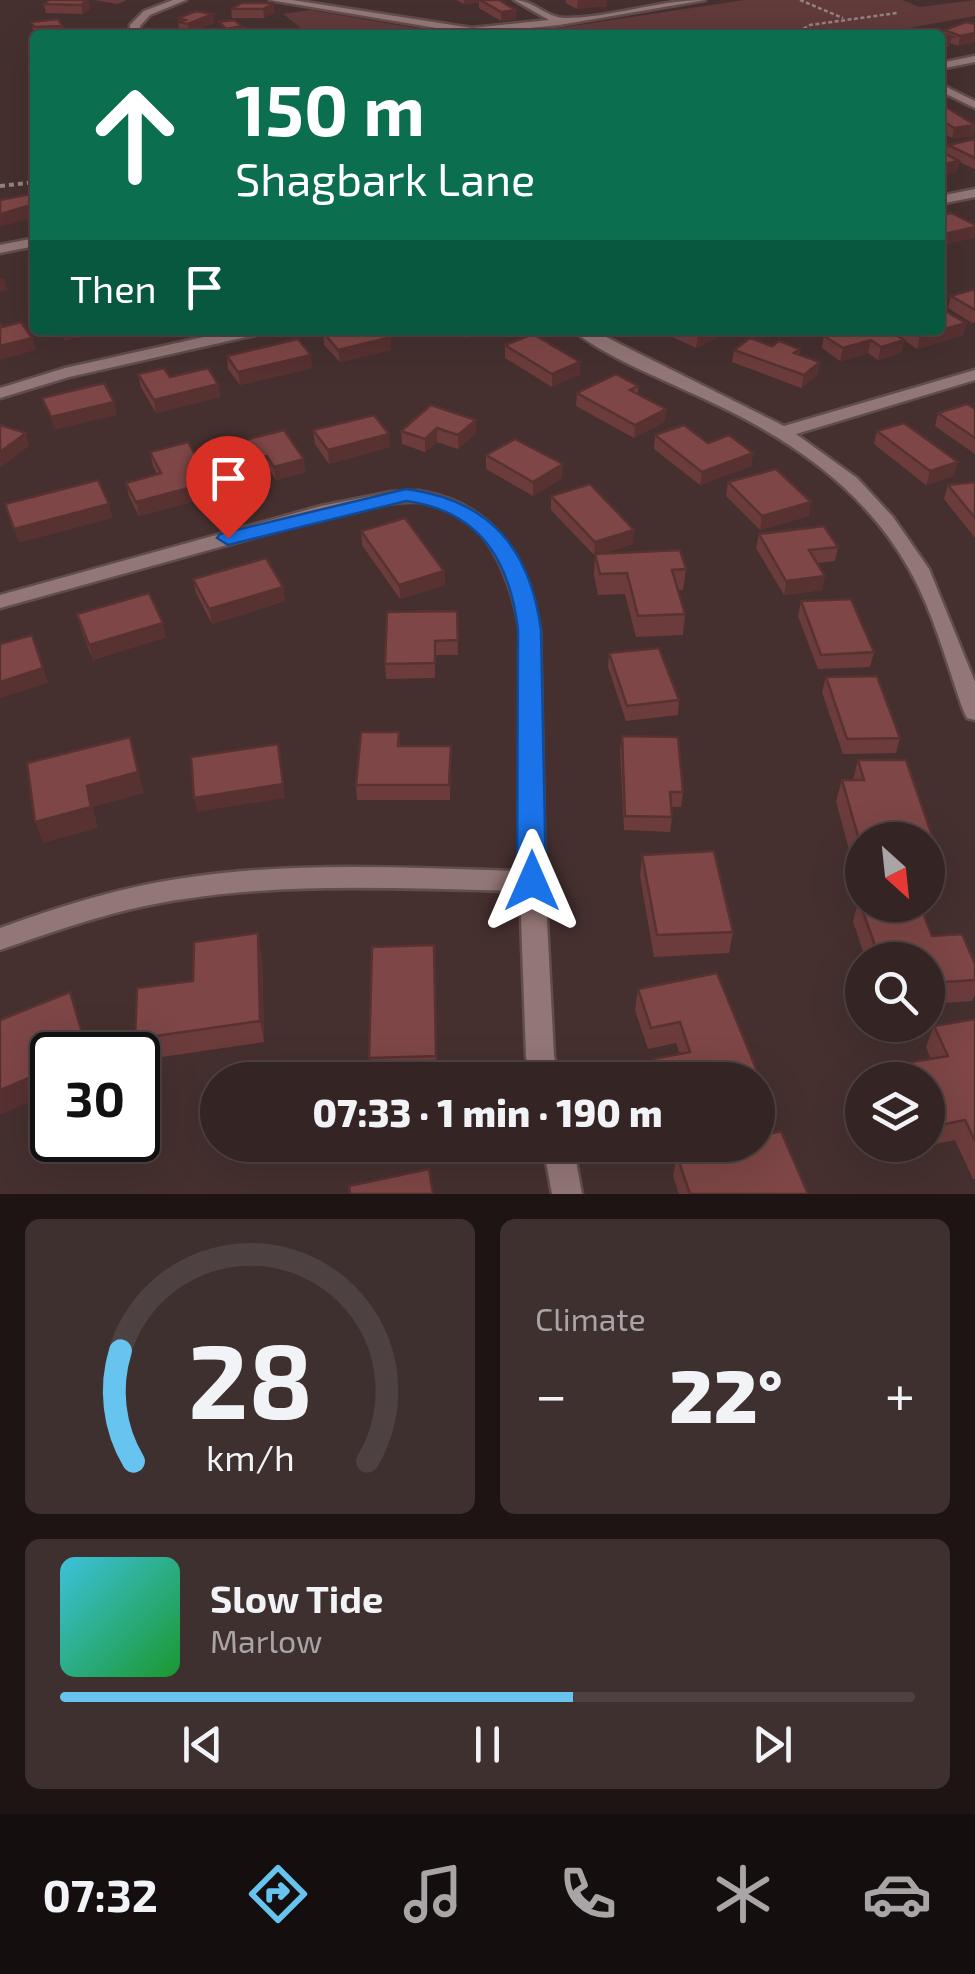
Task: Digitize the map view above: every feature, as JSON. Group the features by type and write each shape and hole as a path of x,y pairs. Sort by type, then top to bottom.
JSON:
{"street":[{"path":"135,30 141,18 182,0"},
{"path":"274,0 466,30"},
{"path":"519,0 558,22"},
{"path":"482,30 700,0"},
{"path":"945,65 975,59"},
{"path":"945,89 975,104"},
{"path":"945,199 975,193"},
{"path":"0,249 30,243"},
{"path":"0,393 65,373 232,335"},
{"path":"592,335 786,431 853,482 903,542 928,589 975,712"},
{"path":"786,431 975,375"},
{"path":"0,602 406,495 440,500 483,525 509,559 525,592 530,630 532,881 541,1062"},
{"path":"0,939 118,902 208,886 371,878 532,881"},
{"path":"561,1162 567,1194"}],"path":[{"path":"800,0 846,19"},
{"path":"805,29 896,13"},
{"path":"0,186 30,183"}],"shaded area":[{"path":"744,0 902,0 920,7 975,0 975,16 898,30 546,30"},
{"path":"310,10 427,30 304,30 283,14"}],"building":[{"path":"49,0 88,0 81,5 44,4"},
{"path":"480,0 499,0 516,10 501,12"},
{"path":"242,3 274,3 263,9 231,9"},
{"path":"196,11 213,14 188,24 178,22 185,20 178,18"},
{"path":"58,19 63,26 34,27 31,22"},
{"path":"234,20 242,26 226,29 219,22"},
{"path":"966,22 975,24 975,33 960,36 944,30"},
{"path":"945,107 975,125 954,128 945,122"},
{"path":"975,139 975,158 948,145"},
{"path":"945,154 959,161 945,164"},
{"path":"30,194 30,205 0,214 0,200"},
{"path":"952,213 975,227 945,234 945,214"},
{"path":"975,289 975,310 951,296"},
{"path":"945,311 966,323 945,329"},
{"path":"21,322 32,338 0,346 0,324 2,327"},
{"path":"326,335 391,337 338,350"},
{"path":"535,335 580,362 552,374 505,345"},
{"path":"896,335 904,340 881,347 871,340 843,348 824,336"},
{"path":"750,338 772,346 779,341 800,349 794,353 820,362 804,375 734,350"},
{"path":"298,339 311,355 238,372 227,356"},
{"path":"164,368 170,377 208,368 218,384 154,400 138,374"},
{"path":"616,374 638,386 630,390 666,409 635,425 577,393"},
{"path":"104,383 114,402 51,417 42,398"},
{"path":"967,404 975,409 975,438 938,413"},
{"path":"431,405 476,420 458,435 437,428 425,439 401,431"},
{"path":"374,415 389,434 328,450 313,430"},
{"path":"904,423 958,462 930,471 877,431"},
{"path":"0,425 26,433 0,452"},
{"path":"684,425 708,443 729,435 753,453 702,472 655,435"},
{"path":"284,430 304,459 274,467 267,456 227,467 215,448"},
{"path":"515,439 563,464 533,482 486,455"},
{"path":"188,442 211,482 136,502 126,483 161,473 150,452"},
{"path":"776,469 811,502 762,516 728,482"},
{"path":"98,480 109,504 14,529 5,504"},
{"path":"975,482 975,518 948,485"},
{"path":"590,484 634,530 595,542 551,496"},
{"path":"405,518 444,571 399,585 361,531"},
{"path":"824,526 838,547 809,550 825,576 786,581 759,534"},
{"path":"680,550 686,569 672,570 685,614 638,616 627,573 600,574 595,554"},
{"path":"266,558 283,587 209,609 193,579"},
{"path":"149,593 163,623 89,645 77,614"},
{"path":"851,599 874,652 821,655 801,601"},
{"path":"457,611 458,640 435,641 435,663 385,664 387,612"},
{"path":"32,635 43,668 0,682 0,644"},
{"path":"659,648 679,700 627,706 609,653"},
{"path":"877,676 900,738 847,739 826,677"},
{"path":"361,732 399,732 398,746 451,746 449,785 356,785"},
{"path":"622,736 678,737 683,792 670,792 672,817 625,816"},
{"path":"130,737 138,772 87,786 91,807 35,822 27,763"},
{"path":"278,744 283,784 194,798 191,757"},
{"path":"858,760 906,760 927,822 854,822 842,780 864,780"},
{"path":"714,851 733,932 657,935 642,855"},
{"path":"867,922 927,922 932,936 962,934 975,964 975,980 945,982 945,942 874,942"},
{"path":"258,933 260,1021 160,1035 160,1032 135,1032 137,988 193,981 194,942"},
{"path":"434,945 436,1056 369,1058 372,947"},
{"path":"717,973 753,1062 654,1062 653,1059 690,1052 680,1022 651,1028 638,989"},
{"path":"70,992 82,1032 30,1032 30,1077 0,1090 0,1020"},
{"path":"975,1019 975,1141 965,1120 945,1124 945,1062 911,1062 948,1056 941,1042 945,1042 945,1024"},
{"path":"781,1131 808,1194 690,1194 679,1162 775,1162 775,1133"},
{"path":"429,1169 433,1194 350,1194 349,1186"}],"route":[{"path":"228,538 406,495 440,500 483,525 509,559 525,592 530,630 532,881"}]}
